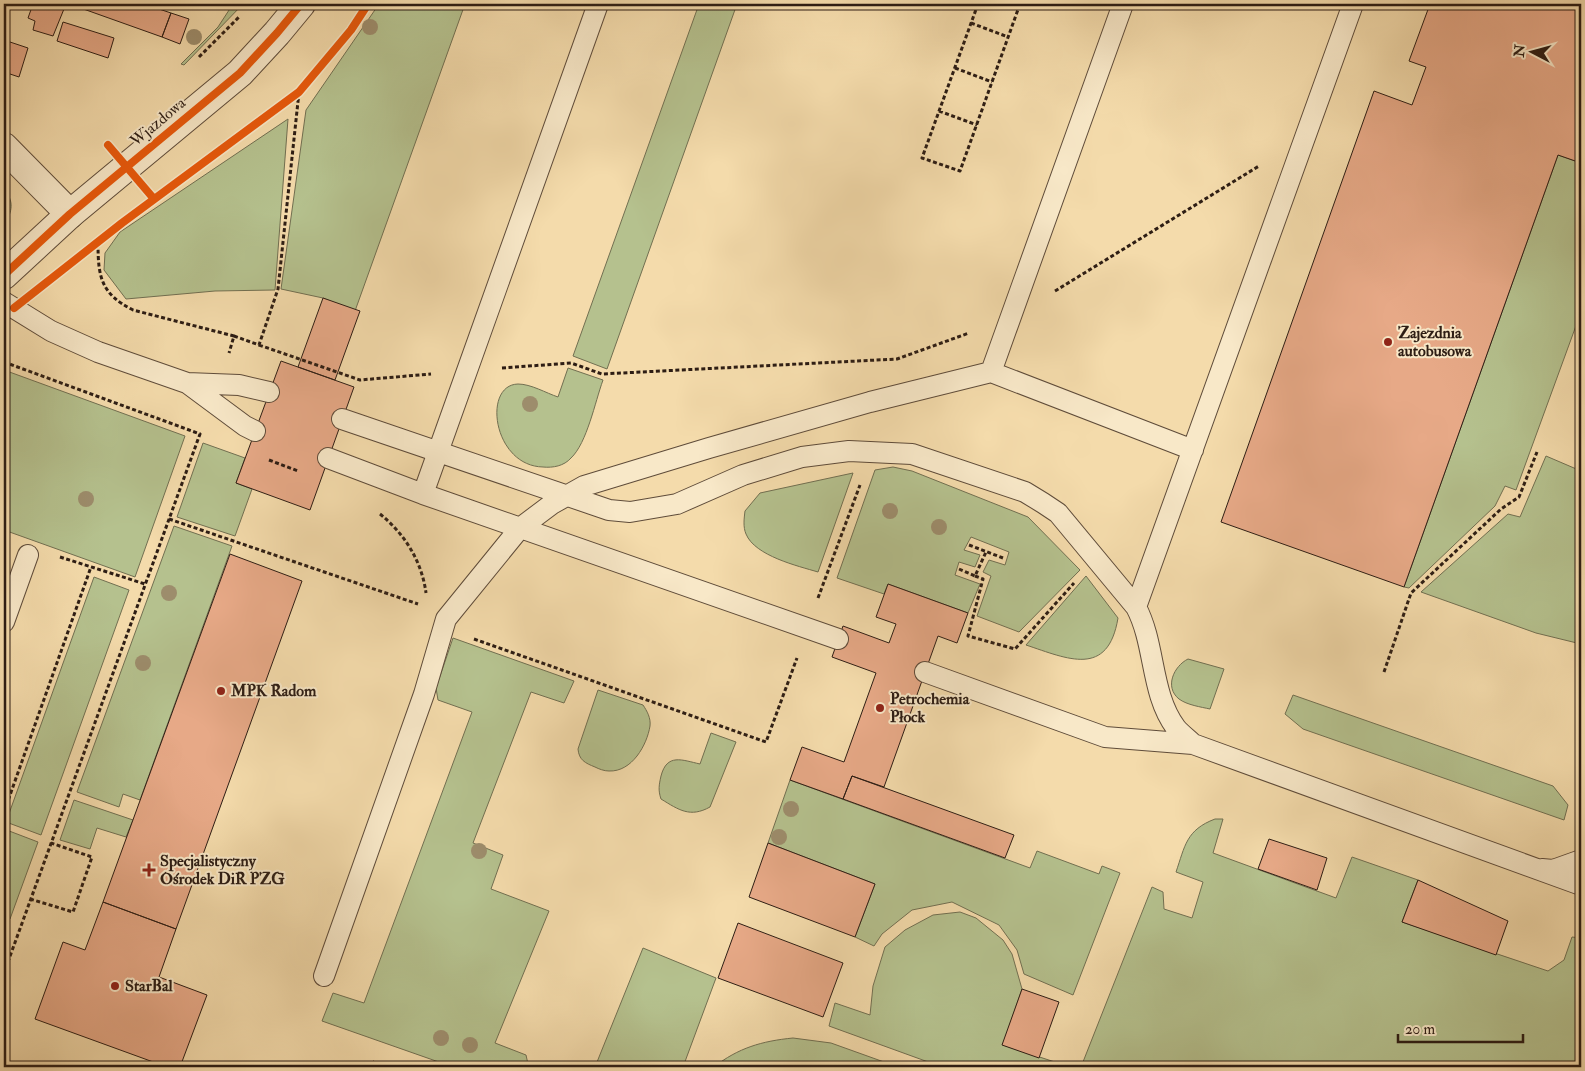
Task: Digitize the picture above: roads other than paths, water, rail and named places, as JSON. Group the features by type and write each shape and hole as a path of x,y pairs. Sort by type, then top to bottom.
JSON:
{"street":[{"name":"Wjazdowa","path":"4,274 70,214 240,73 301,4"},
{"path":"4,147 70,214"}],"lane":[{"path":"423,494 598,4"},
{"path":"990,372 1123,4"},
{"path":"1136,607 1354,4"},
{"path":"4,302 51,331 98,352 214,393 245,426 255,430"},
{"path":"324,976 424,694 446,619 520,528 552,504 584,486 709,448 870,402 990,372 1193,450"},
{"path":"214,393 239,385 269,392"},
{"path":"342,419 437,453 609,510 630,512 678,504 743,475 802,456 849,451 912,454 1025,492 1058,513 1136,607 1145,623 1157,684 1165,709 1177,729 1193,744"},
{"path":"328,458 423,494 838,639"},
{"path":"4,622 28,556"},
{"path":"926,672 1105,737 1193,744 1581,885"},
{"path":"1525,866 1554,870 1581,860"}],"place":[{"name":"Zajezdnia autobusowa","path":"1388,342"},
{"name":"MPK Radom","path":"221,691"},
{"name":"Petrochemia Płock","path":"880,708"},
{"name":"Specjalistyczny Ośrodek DiR PZG","path":"149,870"},
{"name":"StarBal","path":"115,986"}]}
